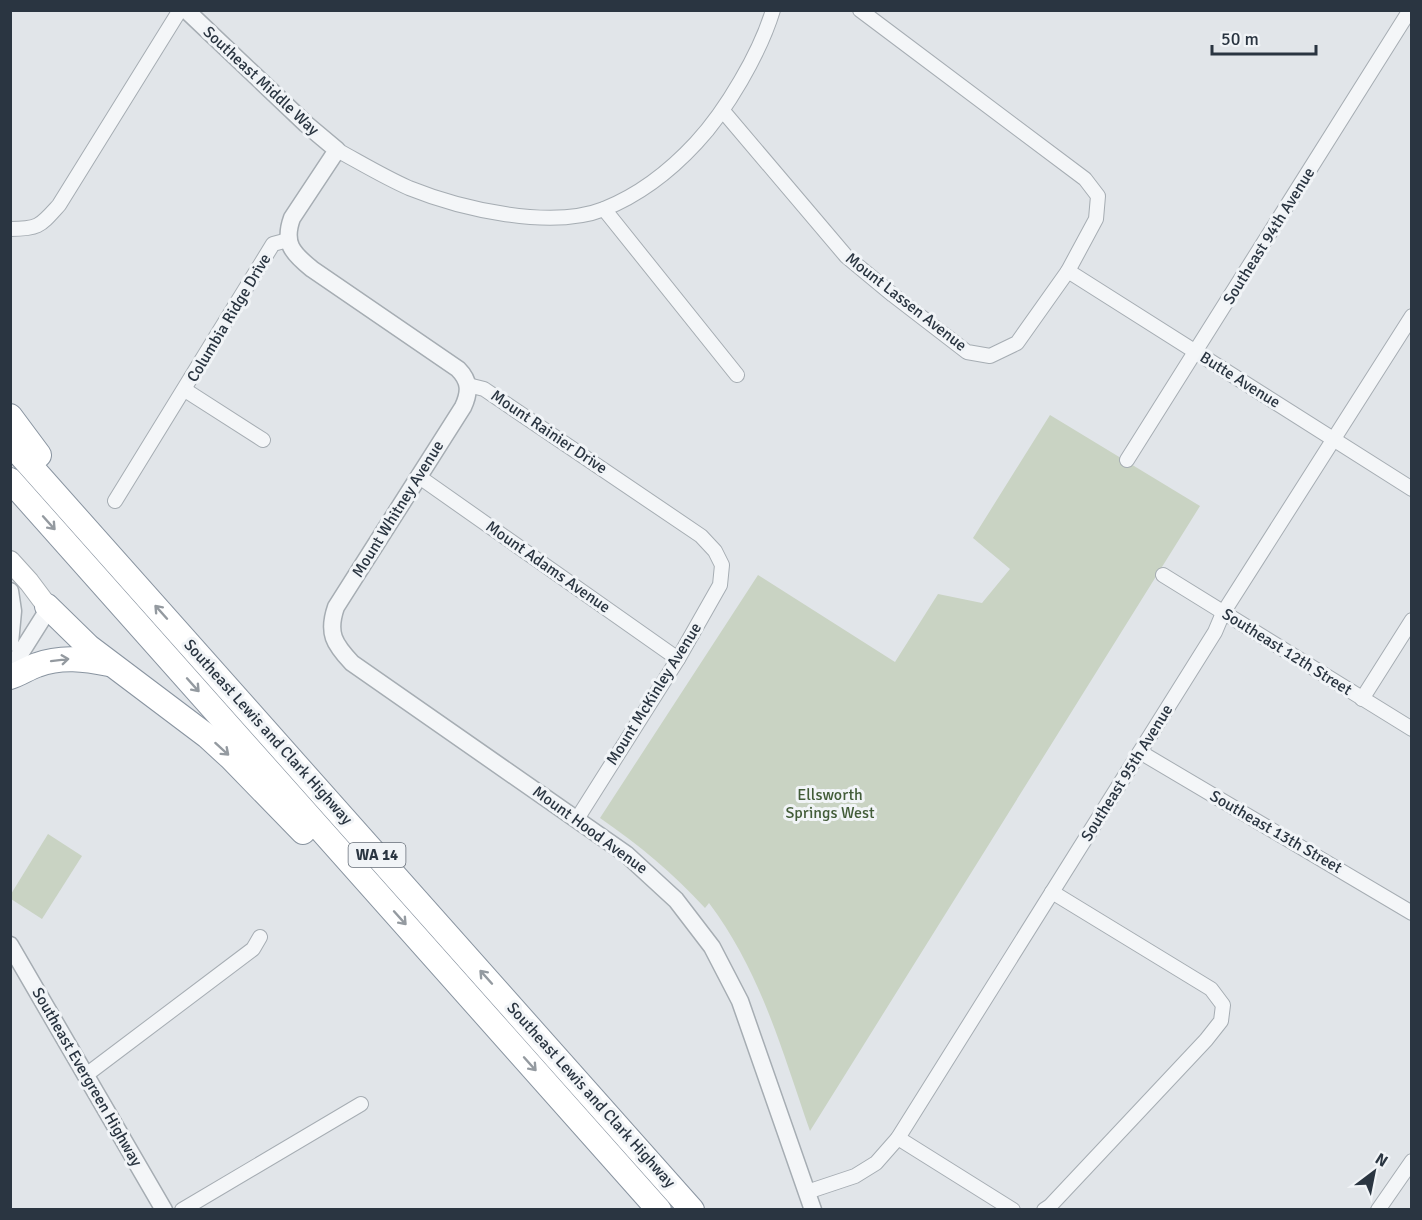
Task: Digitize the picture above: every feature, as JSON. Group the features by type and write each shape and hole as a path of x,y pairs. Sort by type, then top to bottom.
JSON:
{"highway":[{"path":"10,416 41,459 62,500"},
{"name":"Southeast Lewis and Clark Highway","path":"10,443 692,1209"},
{"name":"Southeast Lewis and Clark Highway","path":"10,480 659,1209"},
{"path":"47,606 89,647 207,736 259,785 322,853 362,874"},
{"path":"10,677 36,665 57,659 82,659 113,665"}],"main road":[{"path":"10,561 47,606"}],"street":[{"path":"10,229 32,229 45,220 59,205 180,10"},
{"name":"Southeast Middle Way","path":"186,10 306,124 337,150"},
{"path":"337,150 409,188 454,203 492,212 545,218 603,210 657,179 704,135 723,111 769,23 773,10"},
{"name":"Mount Lassen Avenue","path":"723,111 846,256 893,295 967,352 990,356 1017,343 1068,271 1096,219 1098,196 1085,178 860,10"},
{"name":"Southeast 94th Avenue","path":"1127,460 1410,10"},
{"name":"Columbia Ridge Drive","path":"115,501 273,244 288,240 292,218 337,150"},
{"path":"603,210 737,375"},
{"name":"Mount Rainier Drive","path":"288,240 291,249 299,259 458,369 465,376 468,385 484,389 701,536 716,551 722,565"},
{"name":"Butte Avenue","path":"1068,271 1412,489"},
{"name":"Southeast 95th Avenue","path":"807,1192 862,1172 876,1163 898,1138 1215,632 1223,613 1412,316"},
{"name":"Mount Whitney Avenue","path":"332,634 332,620 336,607 463,407 469,394 468,385"},
{"path":"185,390 263,440"},
{"name":"Mount Adams Avenue","path":"418,476 678,658"},
{"name":"Mount McKinley Avenue","path":"577,819 678,658 720,585 722,565"},
{"name":"Southeast 12th Street","path":"1163,575 1412,729"},
{"path":"10,591 13,611 10,643"},
{"path":"10,670 44,616 47,606"},
{"path":"1362,699 1412,620"},
{"name":"Mount Hood Avenue","path":"332,634 339,649 352,663 627,854 676,900 712,947 740,1000 813,1209"},
{"name":"Southeast 13th Street","path":"1140,752 1412,913"},
{"path":"1044,1209 1050,1206 1206,1040 1221,1021 1223,1005 1211,989 1052,892"},
{"path":"86,1075 253,949 260,937"},
{"name":"Southeast Evergreen Highway","path":"10,945 164,1209"},
{"path":"182,1209 361,1104"},
{"path":"898,1138 1013,1209"},
{"path":"1378,1209 1412,1161"}],"green space":[{"name":"Ellsworth Springs West","path":"1050,415 1200,506 810,1131 768,1013 743,956 727,929 709,903 705,908 655,860 600,818 758,575 895,662 938,594 982,603 1010,569 973,538"},
{"path":"48,834 82,856 42,919 11,899 11,894"}]}
